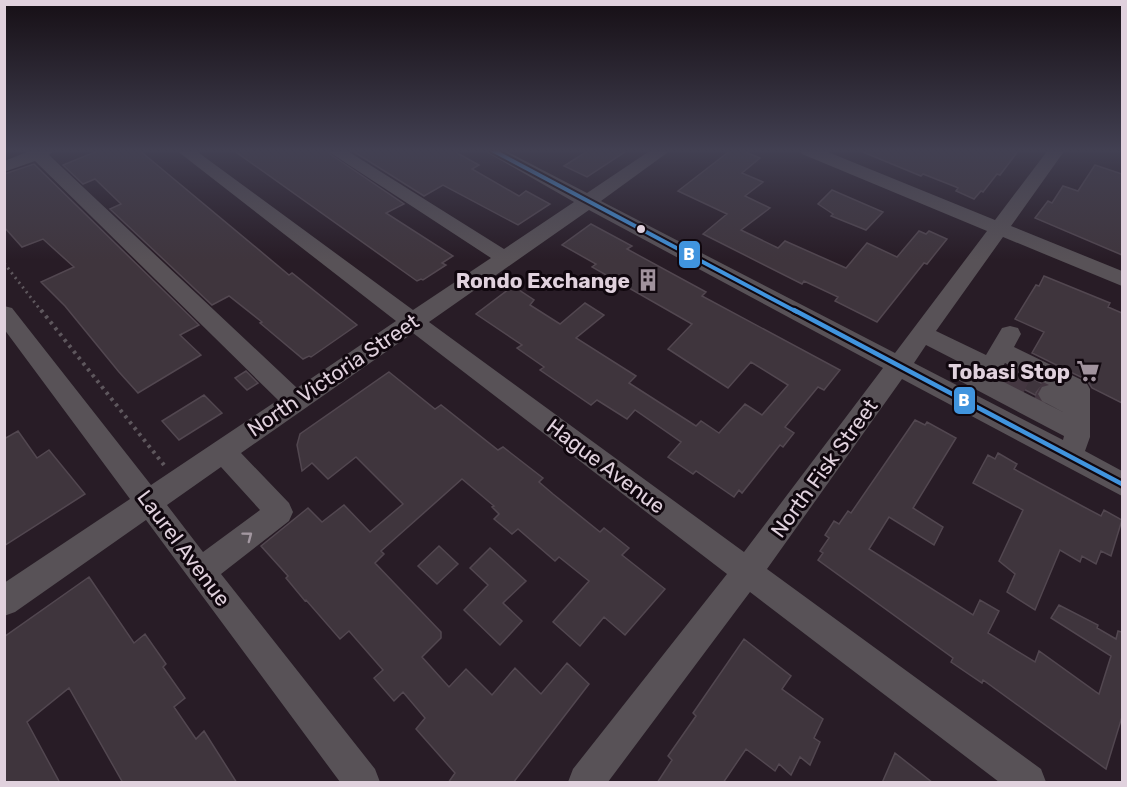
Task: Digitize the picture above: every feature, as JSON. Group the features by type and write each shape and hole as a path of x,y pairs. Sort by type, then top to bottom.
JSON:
{"street":[{"path":"75,187 295,402"},
{"name":"Hague Avenue","path":"233,187 1028,783"},
{"path":"392,187 505,258"},
{"path":"561,187 1122,484"},
{"name":"North Victoria Street","path":"4,601 412,320 611,187"},
{"path":"897,187 1122,279"},
{"name":"North Fisk Street","path":"586,783 747,572 1029,187"},
{"name":"Laurel Avenue","path":"4,314 362,783"},
{"path":"922,334 1078,388 1078,419 1070,456"},
{"path":"952,394 991,359"},
{"path":"991,359 1078,419"},
{"path":"1050,394 1078,419"},
{"path":"201,571 279,512 223,451"}],"path":[{"path":"4,264 177,482"}],"building":[{"path":"4,187 57,187 199,325 180,335 201,355 138,393 65,306 41,282 74,267 43,239 22,247 4,227"},
{"path":"103,187 183,187 289,275 292,273 357,325 311,357 303,359 229,296 212,305 110,209 121,204"},
{"path":"285,187 378,187 404,204 386,213 453,256 442,263 446,265 423,280 417,281"},
{"path":"409,187 440,187 424,196"},
{"path":"446,187 503,187 519,196 526,191 550,204 518,225"},
{"path":"684,187 757,187 745,196 770,208 741,230 778,248 785,241 846,268 867,243 897,257 919,231 926,234 929,231 947,239 927,264 924,263 877,322 835,301 838,297 804,281 802,284 703,234 727,214 678,191"},
{"path":"956,187 987,187 974,199 956,191 958,188"},
{"path":"1063,187 1078,191 1081,187 1122,187 1122,255 1035,218 1048,201 1052,203"},
{"path":"832,190 883,212 866,230 831,216 833,214 818,204"},
{"path":"591,224 632,246 627,249 706,292 702,296 840,370 824,390 818,387 785,427 794,433 783,447 780,445 742,493 739,490 734,497 696,471 693,474 668,457 681,442 635,410 627,419 597,400 591,405 540,370 544,367 517,348 522,345 476,314 513,286 534,300 530,305 560,324 585,303 604,315 576,338 636,376 629,383 696,426 701,421 719,433 745,404 762,415 788,385 751,362 728,388 668,349 692,324 592,267 596,264 562,245"},
{"path":"1044,276 1110,303 1108,307 1122,313 1122,403 1092,388 1087,380 1032,353 1044,332 1015,319"},
{"path":"1009,367 1043,384 1036,393 1037,396 1002,378"},
{"path":"246,371 258,383 247,390 235,378"},
{"path":"389,372 435,409 441,405 498,450 503,447 543,478 539,482 553,494 600,532 604,528 629,548 622,555 665,589 625,635 604,617 580,646 553,622 589,581 559,557 555,561 518,529 512,534 494,519 499,514 492,507 494,506 462,479 381,551 384,554 375,563 441,632 441,638 422,657 449,687 466,669 492,695 515,668 541,694 567,663 589,684 513,783 448,783 455,773 416,729 425,718 403,692 394,701 374,678 383,670 349,631 340,639 305,601 286,578 288,576 261,546 308,508 322,522 344,505 370,532 403,504 356,457 328,479 312,463 302,471 297,445 300,434"},
{"path":"204,395 222,413 179,440 162,421"},
{"path":"915,420 925,425 927,422 956,438 913,508 943,527 934,545 889,517 869,549 973,615 980,600 999,611 988,633 1035,662 1039,651 1099,694 1111,656 1051,618 1059,605 1098,625 1097,628 1116,639 1118,631 1122,632 1122,717 1106,769 983,680 982,683 951,662 953,658 818,560 823,553 820,551 829,538 825,535 834,521 839,524 848,511 851,513"},
{"path":"18,431 37,458 49,450 85,494 4,546 4,439"},
{"path":"998,453 1017,464 1014,469 1084,507 1101,516 1104,510 1122,520 1111,556 1101,551 1096,564 1082,556 1080,562 1060,550 1035,610 1007,592 1015,574 999,561 1023,510 973,483 988,455 995,459"},
{"path":"439,546 458,564 437,584 418,566"},
{"path":"490,548 526,581 503,603 522,621 500,645 464,610 488,585 470,568"},
{"path":"89,577 134,643 145,634 166,664 163,667 185,698 174,707 196,739 204,731 237,783 123,783 69,688 27,722 60,783 4,783 4,637"},
{"path":"744,639 791,676 782,689 823,719 814,738 820,742 810,765 800,757 791,775 779,764 775,771 746,749 723,783 657,783 672,760 668,756 696,716 693,713"},
{"path":"895,753 933,783 882,783"}],"tunnel":[{"path":"1006,372 1050,394"}],"transit line":[{"name":"B","path":"561,187 1122,484"}],"place":[{"name":"Rondo Exchange","path":"648,280"},
{"name":"Tobasi Stop","path":"1088,371"}]}
